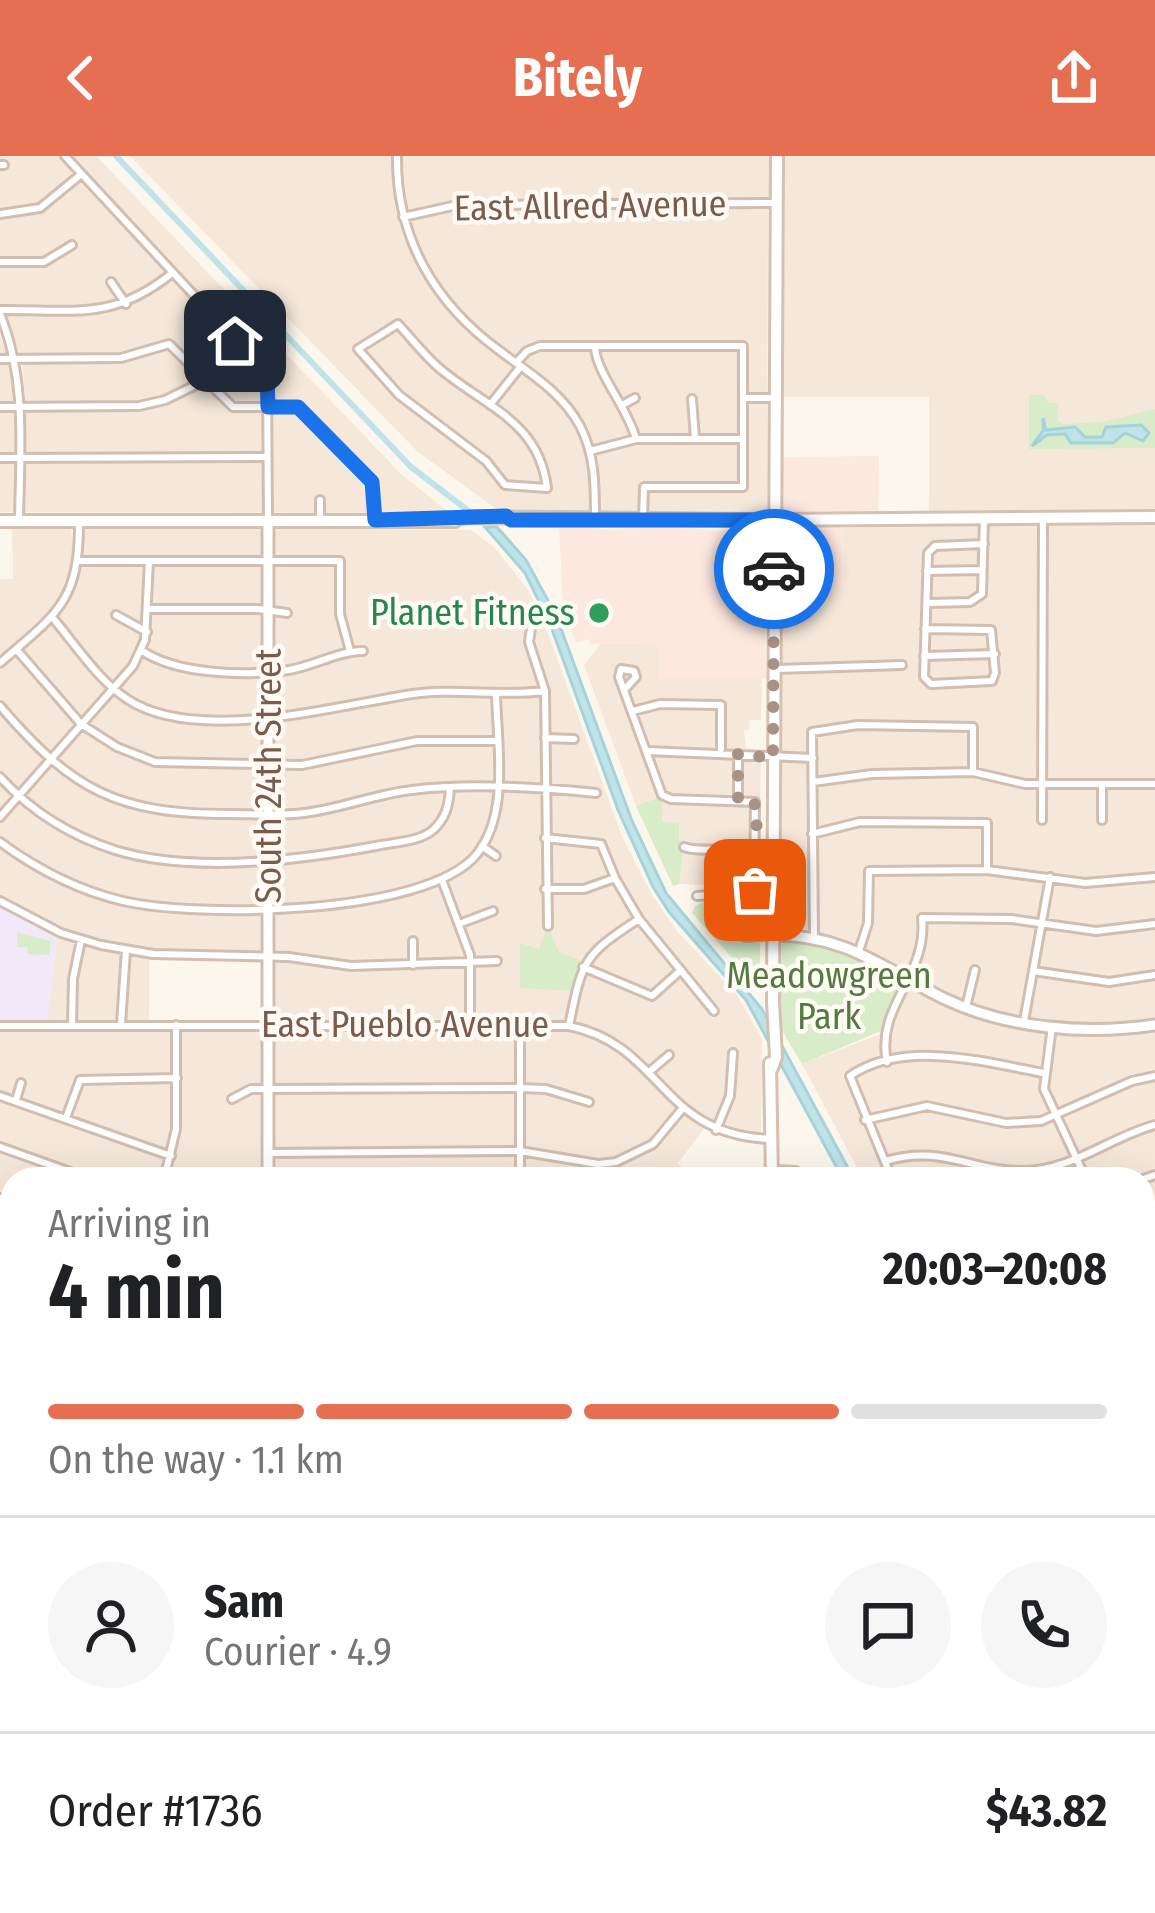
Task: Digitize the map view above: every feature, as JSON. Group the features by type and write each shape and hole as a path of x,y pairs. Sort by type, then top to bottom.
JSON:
{"main road":[{"path":"772,1167 777,156"},
{"path":"0,521 1155,517"}],"street":[{"path":"19,520 16,359 0,312 110,309 127,304 171,274 65,156"},
{"path":"397,156 403,217 415,252 439,295 474,332 562,401 590,452 595,519"},
{"path":"0,214 40,208 80,176"},
{"name":"East Allred Avenue","path":"403,217 457,205 777,203"},
{"path":"0,262 44,262 72,245"},
{"name":"South 24th Street","path":"171,274 267,374 268,1167"},
{"path":"111,282 127,304"},
{"path":"398,324 440,370 490,405 530,437 547,488 505,485 486,461 400,395 358,349 398,324"},
{"path":"0,359 121,358 169,344 233,407 298,407 372,482 375,520"},
{"path":"490,405 527,351 540,346 743,346 743,487 644,487 644,519"},
{"path":"595,346 596,364 624,404 636,440"},
{"path":"0,407 139,406 165,400 206,380"},
{"path":"624,404 635,398"},
{"path":"743,398 775,398"},
{"path":"692,400 694,440"},
{"path":"590,452 636,440 743,440"},
{"path":"0,458 194,453 279,460"},
{"path":"320,500 320,520"},
{"path":"926,603 978,599 983,586 984,518"},
{"path":"1042,518 1042,820"},
{"path":"0,663 52,617 72,587 79,521"},
{"path":"925,629 985,627 994,633 994,677 988,684 927,683 924,656 927,571 928,553 935,546 984,544"},
{"path":"78,561 340,561 340,614 350,651"},
{"path":"0,818 142,650 150,609 149,561"},
{"path":"927,571 981,570"},
{"path":"150,609 286,613"},
{"path":"116,615 147,632"},
{"path":"52,617 113,688 141,706 174,716 307,716 410,694 544,691"},
{"path":"531,628 529,642 544,691 548,926"},
{"path":"16,649 81,724 117,748 155,762 302,765 417,741 496,741"},
{"path":"142,650 172,668 269,671 291,670 363,651"},
{"path":"924,656 994,654"},
{"path":"774,669 902,664"},
{"path":"626,689 665,797 755,802 754,892 697,896"},
{"path":"0,842 60,880 127,902 183,908 319,908 442,880 466,865 482,846 494,815 496,694"},
{"path":"632,711 660,704 725,709 721,751"},
{"path":"0,706 50,761 98,792 137,807 182,814 302,813 407,790 544,788 596,793"},
{"path":"814,937 812,733 858,725 973,727 973,772"},
{"path":"544,738 574,739"},
{"path":"647,751 813,758"},
{"path":"738,754 738,800"},
{"path":"812,782 872,773 973,772 1042,784 1155,784"},
{"path":"0,777 18,797 70,832 117,850 177,861 302,861 424,836 448,811 450,788"},
{"path":"1102,784 1102,820"},
{"path":"812,834 860,822 988,823 988,870"},
{"path":"544,838 601,844 639,919 713,1011"},
{"path":"482,846 496,856"},
{"path":"684,848 694,852 709,847 756,847"},
{"path":"860,951 868,923 869,871 988,870 1085,883 1155,877"},
{"path":"1024,1021 1050,877"},
{"path":"545,890 584,889 615,878"},
{"path":"442,880 470,964 470,1025"},
{"path":"736,895 737,933 814,937 860,951 966,1007 1052,1026 1114,1032 1155,1025"},
{"path":"0,902 81,939 170,956 268,956 351,966 497,961"},
{"path":"459,924 493,911"},
{"path":"887,1062 884,1031 923,945 922,918 1011,919 1096,931 1155,924"},
{"path":"569,1026 583,967 602,943 639,919"},
{"path":"72,1025 73,979 81,939"},
{"path":"413,941 413,965"},
{"path":"121,1026 126,950"},
{"path":"583,967 652,996 681,970"},
{"path":"966,1007 975,970"},
{"path":"1033,971 1109,982 1155,975"},
{"path":"520,1024 520,1167"},
{"path":"168,1167 177,1078 176,1025"},
{"name":"East Pueblo Avenue","path":"0,1026 569,1026 610,1040 682,1108 716,1130 772,1138"},
{"path":"1052,1026 1044,1089 1080,1167"},
{"path":"716,1130 730,1096 734,1053"},
{"path":"649,1072 669,1055"},
{"path":"887,1167 848,1076 887,1062 928,1057 1043,1073"},
{"path":"866,1120 927,1106 1024,1124 1054,1117 1095,1096 1155,1076"},
{"path":"66,1118 80,1080 177,1078"},
{"path":"16,1100 21,1083"},
{"path":"232,1099 251,1089 520,1088 565,1093 589,1102"},
{"path":"0,1096 171,1156"},
{"path":"268,1154 520,1151 598,1164 616,1162 653,1144 682,1108"},
{"path":"1042,1167 1077,1160 1155,1125"},
{"path":"0,1147 56,1167"},
{"path":"885,1162 932,1154 1001,1167"}],"shaded area":[{"path":"0,156 96,156 402,475 450,513 25,512 22,359 0,302"},
{"path":"130,156 393,156 396,203 411,252 436,296 473,337 478,332 428,271 410,219 455,208 768,208 767,513 502,513 418,452"},
{"path":"400,156 771,156 771,197 455,201 407,211"},
{"path":"783,156 1155,156 1155,510 929,511 929,397 781,397"},
{"path":"0,336 11,359 16,407 16,512 0,512"},
{"path":"879,456 878,512 782,511 781,457"},
{"path":"1155,523 1155,1021 1080,1026 1005,1013 962,1001 855,944 782,930 780,647 785,587 844,586 844,528"},
{"path":"559,525 764,532 766,679 659,679 655,643 591,644 588,639 576,643 563,607"},
{"path":"12,527 71,527 74,557 58,603 0,657 0,579 13,579"},
{"path":"84,527 471,530 494,547 529,591 622,836 652,895 677,931 737,995 762,1039 761,1133 710,1121 678,1163 682,1167 272,1167 272,952 149,950 149,1020 47,1020 58,928 0,897 0,670 51,625 70,600 82,566"},
{"path":"791,528 844,528 844,587 785,587 786,533"},
{"path":"655,643 660,679 762,679 761,720 750,720 749,729 744,730 746,751 761,752 759,927 712,927 711,892 704,885 679,884 684,845 661,822 662,802 657,798 636,806 584,665 601,644"},
{"path":"0,901 58,931 47,1026 0,1026"},
{"path":"911,984 980,1016 1086,1034 1155,1029 1155,1167 857,1167 802,1064 888,1031"},
{"path":"0,1030 261,1030 262,1167 0,1167"}],"green space":[{"path":"1029,395 1044,395 1049,403 1058,403 1062,424 1102,422 1155,409 1155,448 1029,449"},
{"path":"657,798 662,802 662,822 679,823 679,840 684,845 679,884 673,886 636,806"},
{"path":"712,898 712,927 732,927 738,938 760,943 760,989 692,913 695,906"},
{"path":"17,932 51,941 49,955 28,954 27,947 17,947"},
{"path":"545,932 550,932 559,952 580,960 570,991 520,988 520,943 539,949"},
{"name":"Meadowgreen Park","path":"782,939 846,949 903,980 881,1031 802,1064 779,1026"}],"water":[{"path":"1043,418 1046,430 1075,427 1085,437 1102,437 1106,427 1141,425 1149,433 1143,441 1125,433 1113,443 1071,443 1065,434 1047,435 1032,446 1043,431"},
{"path":"485,527 497,527 526,560 556,615 632,821 666,893 762,1009 848,1167 836,1167 746,1000 653,887 618,810 550,624 525,573"}],"waterway":[{"path":"116,156 411,467 470,512"}],"way so far":[{"path":"755,890 757,808 752,800 738,800 738,754 773,758 774,569"}],"place":[{"name":"Planet Fitness","path":"599,613"}],"route":[{"path":"235,341 267,374 268,407 298,407 372,482 375,520 506,516 511,520 774,520 774,569"}]}
